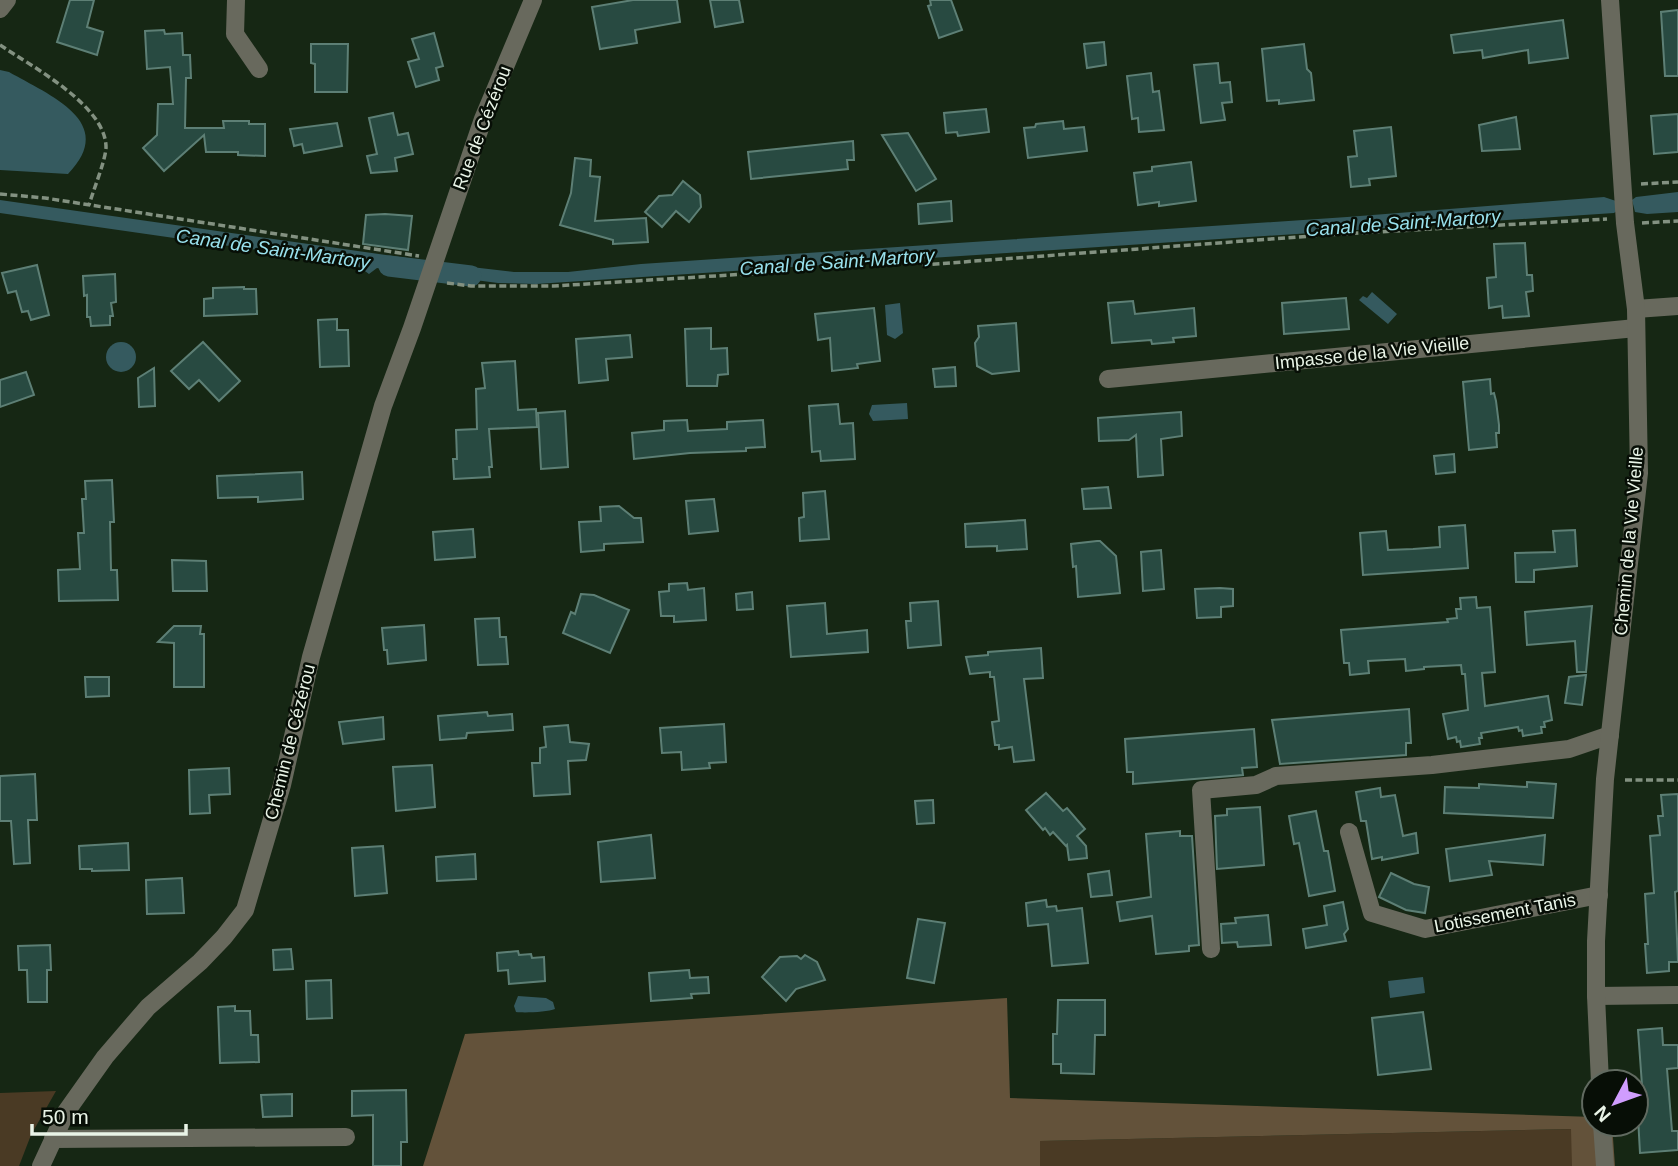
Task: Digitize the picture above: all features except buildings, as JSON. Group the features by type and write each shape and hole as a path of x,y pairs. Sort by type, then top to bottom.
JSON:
{"street":[{"path":"0,9 7,0"},
{"path":"236,0 235,34 259,69"},
{"name":"Rue de Cézérou","path":"435,258 483,119 533,0"},
{"name":"Chemin de la Vie Vieille","path":"1599,1068 1596,996 1605,779 1639,473 1636,309 1623,205 1610,0"},
{"name":"Chemin de Cézérou","path":"41,1166 66,1112 106,1057 148,1007 200,962 245,910 282,785 311,657 372,442 435,258"},
{"path":"1636,309 1678,306"},
{"name":"Impasse de la Vie Vieille","path":"1108,379 1636,328"},
{"path":"1211,949 1201,790 1256,785 1276,776 1432,765 1569,749 1610,735"},
{"name":"Lotissement Tanis","path":"1349,832 1373,913 1425,929 1599,895"},
{"path":"1596,996 1678,995"},
{"path":"53,1139 346,1137"},
{"path":"1603,1138 1605,1166"}],"path":[{"path":"0,45 79,99 101,124 106,148 89,205"},
{"path":"922,265 1418,229 1608,219 1623,205 1678,182"},
{"path":"0,194 435,258"},
{"path":"1623,205 1678,221"},
{"path":"427,280 471,286 555,286 763,273"},
{"path":"1605,779 1647,782 1678,780"}],"shaded area":[{"path":"1007,998 1010,1098 1580,1117 1580,1138 1613,1138 1615,1166 1572,1166 1571,1129 1040,1141 1040,1166 423,1166 465,1034"},
{"path":"56,1091 31,1135 19,1166 0,1166 0,1093"},
{"path":"1572,1129 1572,1166 1040,1166 1040,1141"}],"water":[{"path":"0,70 9,72 59,101 73,112 82,125 86,139 82,156 68,174 0,170"},
{"path":"1678,192 1678,212 1635,212 1632,200 1636,197"},
{"path":"1604,197 1616,201 1618,210 1614,213 536,284 498,283 444,276 447,268 454,265 514,272 568,272 641,264 1347,217"},
{"path":"0,200 421,260 415,276 377,268 369,274 355,264 0,213"},
{"path":"1372,292 1397,314 1388,324 1359,300 1363,296 1367,298"},
{"path":"900,303 903,333 895,339 887,335 885,305"},
{"path":"121,342 132,346 136,357 132,368 121,372 110,368 106,357 110,346"},
{"path":"907,403 908,419 873,421 869,414 872,405"},
{"path":"1423,977 1425,993 1390,998 1388,981"},
{"path":"518,996 546,998 553,1002 555,1009 516,1012 514,1006"}],"waterway":[{"name":"Canal de Saint-Martory","path":"389,266 471,276"}]}
